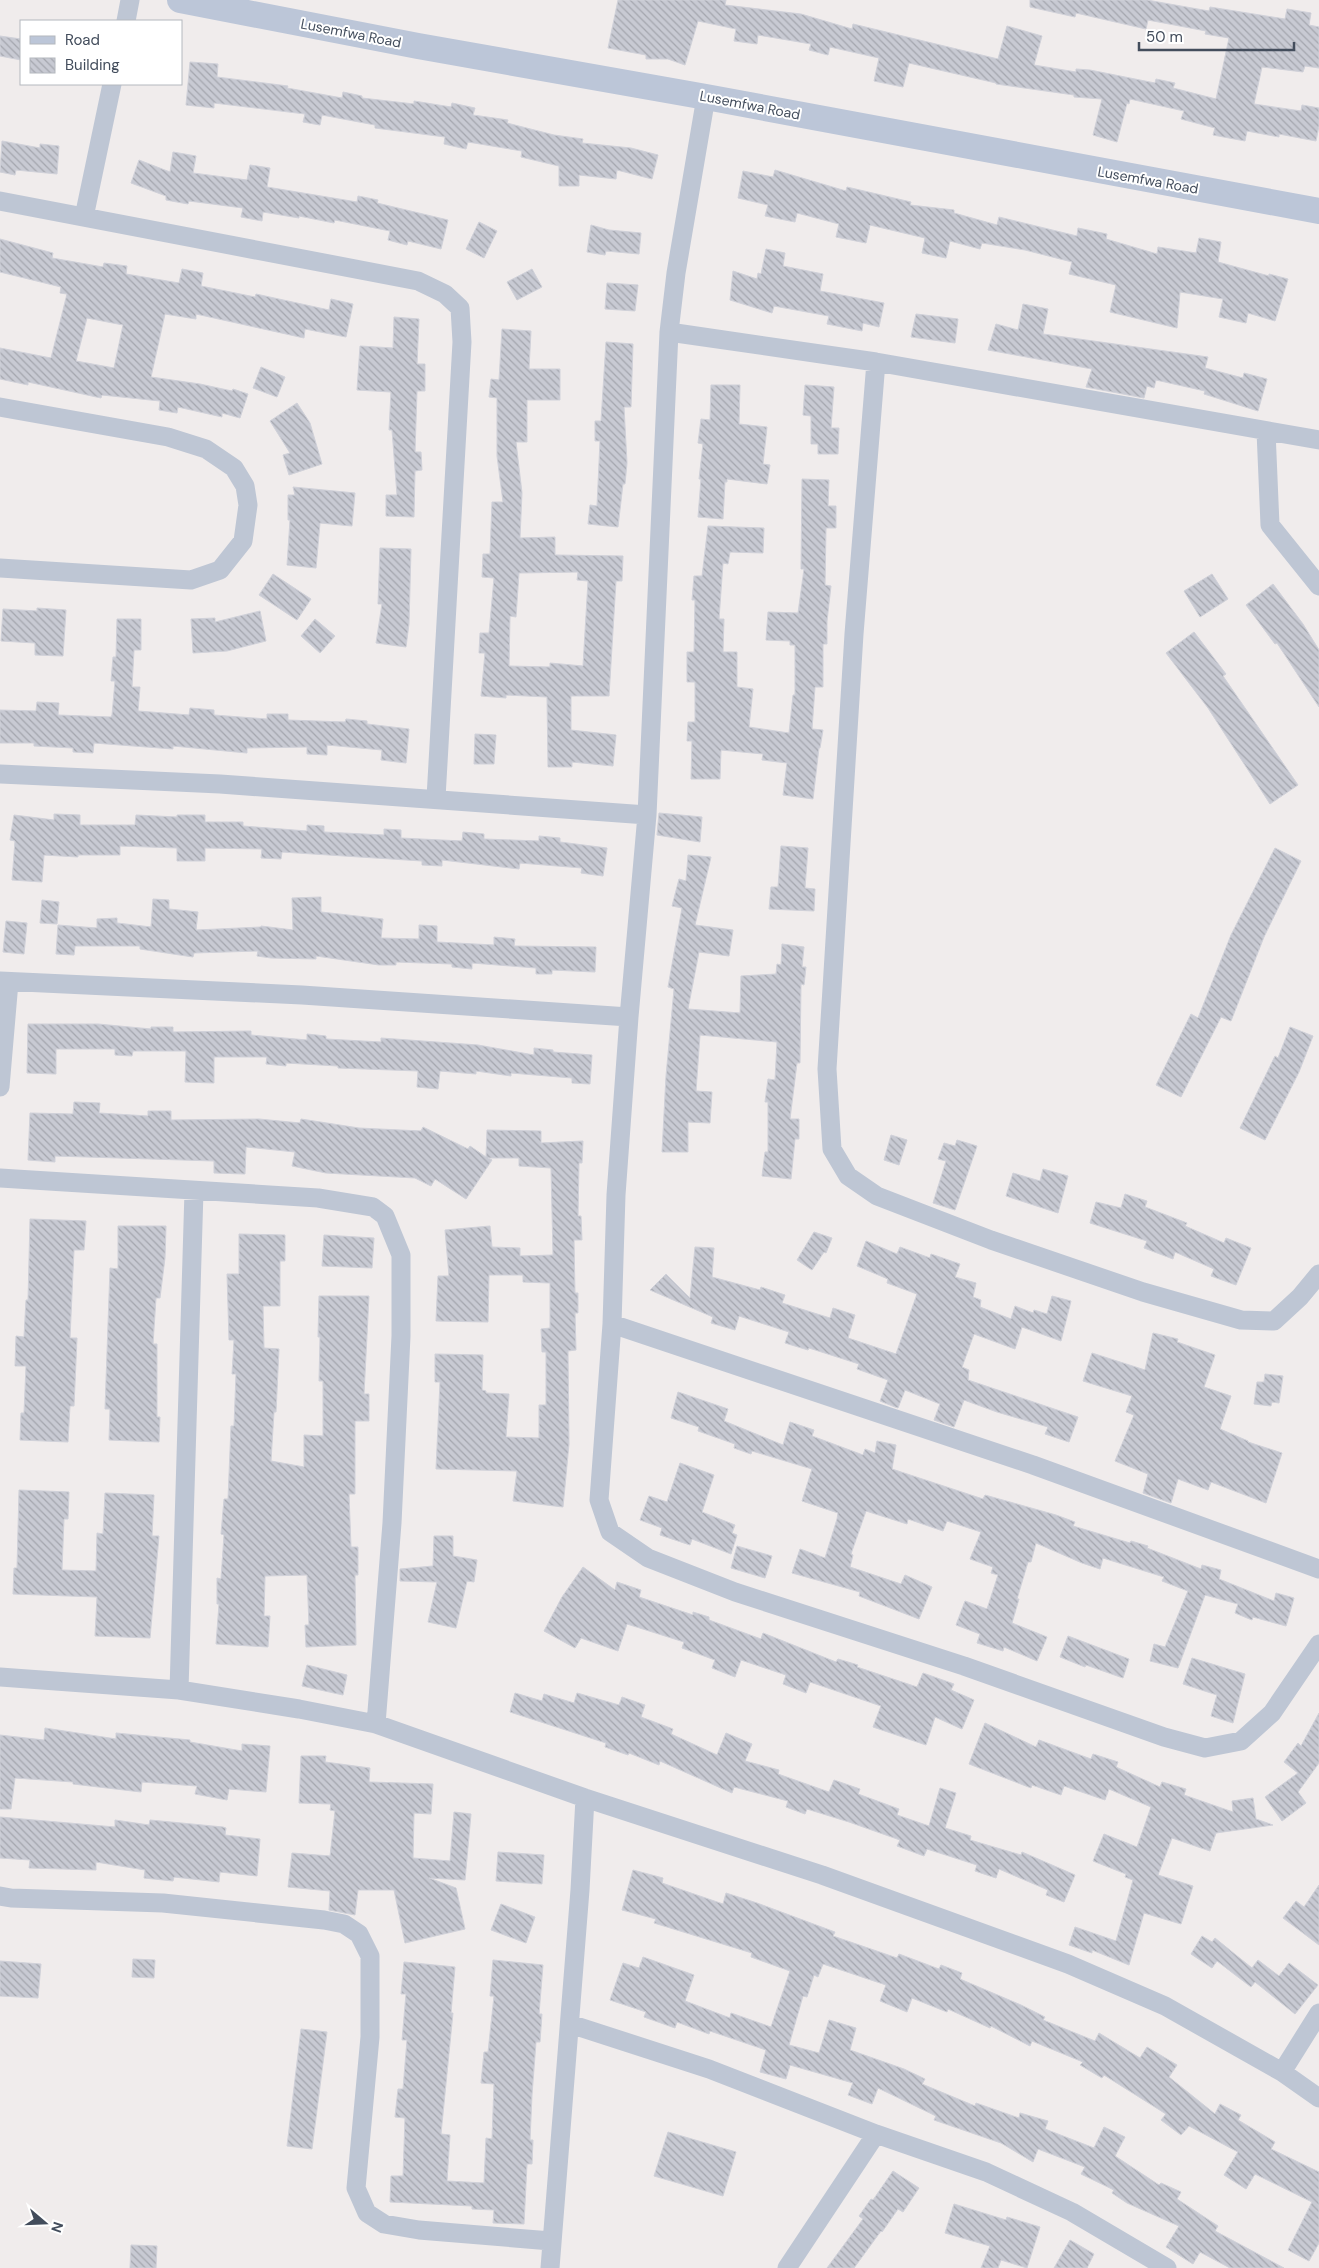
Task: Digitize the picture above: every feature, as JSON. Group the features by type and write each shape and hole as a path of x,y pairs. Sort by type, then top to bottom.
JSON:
{"street":[{"path":"126,20 130,0"},
{"name":"Lusemfwa Road","path":"180,0 418,46 706,97 1319,211"},
{"path":"84,217 112,85"},
{"path":"706,97 676,274 669,332 647,815 629,1017 616,1195 612,1324 599,1500 610,1532 648,1558 735,1592 964,1666 1164,1737 1204,1748 1241,1741 1272,1713 1319,1644"},
{"path":"0,201 418,281 445,294 460,308 462,342 436,798"},
{"path":"669,332 876,362 1319,440"},
{"path":"876,362 854,634 827,1069 832,1149 848,1176 877,1196 991,1240 1134,1289 1241,1320 1274,1321 1300,1297 1319,1274"},
{"path":"0,407 168,437 206,449 234,468 245,486 248,505 243,541 220,570 191,580 0,568"},
{"path":"1266,431 1270,525 1319,586"},
{"path":"0,774 220,784 436,798 647,815"},
{"path":"0,1087 5,982 302,995 629,1017"},
{"path":"0,1178 318,1198 373,1207 385,1216 401,1256 401,1336 392,1523 376,1724"},
{"path":"179,1690 194,1191"},
{"path":"612,1324 1033,1465 1319,1569"},
{"path":"0,1676 179,1690 299,1709 376,1724 585,1798 822,1875 1068,1964 1165,2006 1282,2072 1319,2098"},
{"path":"550,2268 570,2024 585,1798"},
{"path":"0,1896 11,1898 163,1903 324,1920 344,1924 359,1934 370,1956 370,2038 356,2188 367,2213 384,2224 420,2230 551,2242"},
{"path":"1282,2072 1319,2013"},
{"path":"570,2024 709,2068 876,2134 986,2172 1072,2212 1167,2268"},
{"path":"787,2268 876,2134"}],"building":[{"path":"618,0 726,0 725,5 801,14 852,29 853,24 998,59 1007,26 1042,36 1034,65 1076,72 1076,69 1090,70 1155,83 1156,79 1175,83 1173,88 1216,99 1229,38 1205,34 1206,31 1148,20 1146,29 1076,13 1075,17 1030,7 1030,0 1147,0 1209,11 1210,7 1285,19 1287,9 1311,13 1309,25 1319,27 1319,68 1305,66 1303,72 1262,67 1254,104 1301,111 1302,105 1319,108 1319,126 1316,141 1279,134 1279,137 1247,131 1245,141 1213,135 1215,128 1181,119 1184,111 1130,99 1129,104 1127,103 1117,142 1093,135 1102,99 1074,97 1074,95 996,84 909,63 903,87 874,81 879,58 830,47 828,55 809,50 811,44 758,35 757,44 734,41 736,29 698,21 685,65 668,59 646,59 646,55 608,48"},
{"path":"0,36 20,39 20,60 0,56"},
{"path":"190,62 218,64 217,77 288,86 287,88 342,98 343,92 362,96 362,98 414,104 414,101 451,107 452,103 475,108 473,115 508,120 507,123 554,135 583,139 582,143 631,148 658,155 652,179 617,170 616,179 579,175 579,186 559,186 559,166 521,157 522,151 468,142 466,149 444,144 445,137 375,128 375,125 322,115 320,125 303,122 305,114 214,103 214,108 186,105"},
{"path":"2,141 40,148 40,144 59,146 57,174 16,170 15,175 0,172"},
{"path":"173,152 196,156 193,173 247,180 250,165 270,168 267,187 357,202 358,196 378,200 377,203 448,220 441,249 408,241 407,245 388,240 390,231 335,220 334,223 299,216 299,218 263,212 262,221 241,217 243,208 189,201 188,204 166,200 166,196 131,183 139,160 170,172"},
{"path":"775,170 846,191 847,187 911,202 910,205 954,210 954,213 997,225 999,217 1077,236 1078,228 1107,234 1106,239 1157,254 1158,247 1196,253 1199,238 1221,242 1218,262 1269,276 1269,274 1288,279 1275,321 1248,313 1246,323 1219,317 1223,299 1180,292 1177,328 1110,312 1116,285 1069,274 1072,262 1025,250 982,243 980,249 950,241 946,258 922,253 925,238 870,225 866,243 836,237 839,224 797,213 795,222 765,216 768,205 738,198 743,171 773,177"},
{"path":"479,222 497,231 484,258 466,249"},
{"path":"591,225 609,230 641,233 639,254 606,251 605,255 587,252"},
{"path":"0,239 53,253 52,258 103,267 104,263 127,266 126,274 179,283 182,269 203,273 201,286 255,297 256,294 329,310 331,299 353,304 346,337 305,329 304,338 196,314 196,319 165,314 151,377 232,391 233,389 248,394 240,418 222,413 222,417 178,407 177,413 159,410 160,401 102,395 101,398 28,382 28,385 0,379 0,348 51,358 67,294 60,293 61,287 0,272","holes":["87,318 123,325 114,368 76,361"]},
{"path":"766,249 785,253 783,266 823,274 820,291 884,303 879,327 863,323 862,331 827,324 829,316 774,306 772,313 730,300 733,271 757,279 758,273 761,274"},
{"path":"532,269 542,287 517,300 507,282"},
{"path":"607,283 638,285 635,311 605,309"},
{"path":"1023,304 1048,309 1043,334 1208,357 1205,368 1243,378 1244,373 1267,379 1258,411 1204,394 1205,391 1156,380 1154,388 1147,386 1144,398 1086,387 1092,369 988,350 996,324 1018,330"},
{"path":"916,314 958,319 955,343 911,337"},
{"path":"394,317 419,319 417,364 425,364 425,391 417,391 415,452 421,452 422,470 415,471 414,517 386,516 386,495 397,495 392,430 389,430 391,392 357,390 360,346 393,348"},
{"path":"502,329 531,331 529,369 560,369 560,400 527,400 527,442 516,442 522,493 520,538 555,537 555,555 623,556 622,581 616,581 609,696 571,696 571,730 616,735 613,766 572,762 572,767 548,767 547,697 506,695 506,698 481,696 485,653 479,653 480,633 489,633 494,578 482,577 483,554 490,554 492,502 503,502 497,456 497,398 489,397 491,379 499,380","holes":["578,572 577,580 588,581 583,666 550,663 550,667 509,666 510,616 516,617 519,573"]},
{"path":"606,342 633,344 631,407 624,407 627,463 618,527 588,524 590,505 597,506 600,441 595,441 595,421 601,421"},
{"path":"261,367 285,377 277,397 253,388"},
{"path":"711,385 740,385 739,424 767,427 763,464 770,465 767,484 727,479 727,482 725,482 723,519 698,517 701,479 699,479 703,444 698,443 701,419 710,420"},
{"path":"805,385 834,387 831,428 839,428 838,454 818,454 818,444 811,444 811,416 803,415"},
{"path":"297,403 310,423 322,464 289,475 283,455 290,453 270,421"},
{"path":"802,479 829,480 828,506 836,506 836,528 826,528 825,585 831,586 827,621 827,644 823,644 823,687 815,687 812,729 823,730 813,799 783,795 787,763 762,760 763,754 721,750 720,779 691,779 692,741 687,741 688,722 695,722 695,682 687,682 687,652 694,652 695,600 692,600 694,576 702,576 708,526 764,528 763,553 730,552 728,564 723,563 719,619 724,619 723,652 737,652 737,687 753,689 749,727 789,733 793,695 795,695 795,645 790,645 790,641 766,640 768,612 798,613 804,569 801,569"},
{"path":"293,487 355,493 352,526 320,523 316,568 287,565 290,520 288,520 288,495 295,495"},
{"path":"380,548 411,549 409,624 406,647 376,643 382,604 378,604"},
{"path":"273,574 311,599 297,620 259,595"},
{"path":"1212,574 1228,599 1200,617 1184,591"},
{"path":"1273,584 1303,624 1319,650 1319,707 1277,643 1275,644 1246,605"},
{"path":"37,608 66,610 63,656 35,655 35,643 1,641 3,609 37,611"},
{"path":"260,611 266,641 227,651 193,653 191,619 215,618 215,622"},
{"path":"117,619 141,619 141,650 134,650 132,687 140,687 138,711 189,715 190,708 214,710 214,715 267,719 267,714 288,714 288,720 345,722 346,719 367,721 367,724 409,729 406,763 381,760 382,750 327,745 327,755 307,754 307,747 247,748 247,753 173,746 173,749 94,743 93,753 73,752 73,748 34,746 34,743 0,743 0,710 36,711 37,702 59,703 58,715 111,717 115,681 111,681 113,657 116,657"},
{"path":"315,619 335,636 320,653 301,636"},
{"path":"1194,632 1226,674 1223,676 1298,785 1270,804 1208,708 1166,653"},
{"path":"475,734 496,735 494,764 474,764"},
{"path":"659,813 702,817 700,842 657,835"},
{"path":"54,814 80,815 80,825 135,825 136,815 177,817 177,815 205,815 205,822 243,822 243,826 307,831 307,825 324,826 324,832 384,835 384,829 401,830 401,838 462,841 463,832 484,834 484,839 539,841 539,836 560,838 560,842 607,848 603,876 581,873 582,868 520,863 519,869 442,860 442,866 422,865 422,861 282,852 281,859 261,858 262,849 205,848 205,861 177,861 177,848 120,846 120,855 78,855 78,857 44,855 42,882 12,880 15,841 10,840 14,815 54,820"},
{"path":"781,846 808,848 805,888 815,889 814,911 769,909 771,887 778,887"},
{"path":"1275,848 1301,861 1264,937 1231,1021 1221,1017 1181,1097 1156,1085 1191,1014 1198,1018 1231,935"},
{"path":"688,855 711,857 695,925 733,930 729,956 699,952 688,1009 740,1013 741,976 776,974 777,964 781,965 782,944 804,947 802,967 806,967 804,985 801,984 800,1063 797,1063 790,1119 799,1119 799,1139 795,1139 791,1179 762,1176 765,1152 768,1152 768,1102 765,1102 768,1079 775,1080 777,1042 700,1035 696,1091 712,1092 710,1123 688,1122 688,1152 662,1152 666,1076 674,989 668,987 682,908 672,906 679,879 686,881"},
{"path":"321,897 321,912 383,919 381,938 419,939 419,925 437,926 437,942 494,945 494,937 515,939 514,946 596,947 595,972 552,970 552,974 536,974 536,968 472,963 472,969 452,967 452,964 396,962 396,965 379,965 316,956 316,959 271,958 257,956 258,951 194,953 193,957 140,949 140,946 75,946 74,955 56,954 58,925 97,928 97,919 117,918 117,923 151,927 153,899 169,900 169,909 198,912 196,930 261,926 293,930 292,898"},
{"path":"42,900 59,902 57,924 40,923"},
{"path":"6,921 27,923 24,954 3,952"},
{"path":"28,1024 98,1024 151,1029 151,1027 173,1027 173,1032 251,1031 251,1035 307,1040 307,1034 326,1036 326,1039 381,1042 381,1038 478,1045 534,1055 534,1048 553,1050 553,1052 592,1055 590,1084 572,1083 572,1078 511,1073 511,1076 476,1071 476,1074 440,1071 438,1089 417,1087 418,1071 338,1068 338,1066 286,1063 286,1066 266,1064 267,1057 214,1057 214,1083 185,1082 186,1051 133,1051 132,1056 115,1055 115,1049 56,1049 56,1074 27,1073"},
{"path":"1290,1027 1313,1036 1299,1072 1265,1140 1240,1128 1275,1056 1278,1058"},
{"path":"74,1102 100,1103 99,1113 148,1116 148,1111 171,1111 171,1120 259,1119 300,1123 301,1119 359,1128 421,1131 423,1127 468,1149 470,1146 486,1157 487,1130 541,1131 541,1143 583,1141 582,1163 579,1163 578,1216 581,1216 582,1240 574,1240 575,1293 578,1293 578,1313 575,1313 576,1350 568,1351 569,1444 563,1507 513,1501 517,1471 436,1469 440,1382 435,1382 435,1354 483,1355 482,1390 486,1391 486,1393 509,1394 506,1437 539,1438 539,1405 546,1405 546,1352 542,1352 541,1329 550,1328 550,1283 523,1282 523,1275 489,1275 488,1322 436,1321 438,1276 449,1276 445,1230 490,1226 492,1247 520,1248 520,1256 553,1255 551,1168 519,1166 519,1158 488,1158 492,1160 466,1199 435,1179 431,1186 415,1178 326,1173 292,1166 295,1152 246,1147 245,1174 214,1173 214,1161 55,1156 55,1162 28,1160 30,1113 73,1114"},
{"path":"891,1135 907,1140 899,1165 884,1160"},
{"path":"957,1140 977,1146 955,1210 933,1203 946,1161 938,1159 944,1143 955,1146"},
{"path":"1043,1169 1068,1176 1058,1213 1006,1196 1013,1173 1040,1181"},
{"path":"1125,1194 1147,1201 1145,1207 1187,1223 1185,1226 1224,1243 1226,1238 1251,1248 1236,1285 1211,1276 1214,1269 1175,1252 1173,1259 1144,1248 1147,1241 1090,1223 1096,1202 1121,1208"},
{"path":"30,1219 86,1221 84,1250 74,1250 70,1338 77,1338 74,1406 70,1406 68,1442 20,1440 21,1413 24,1413 26,1366 15,1366 16,1336 24,1337 26,1300 28,1300"},
{"path":"118,1226 166,1226 165,1258 160,1298 156,1298 153,1344 157,1344 157,1417 160,1417 159,1442 109,1440 110,1409 105,1409 110,1268 118,1269"},
{"path":"814,1232 832,1238 826,1253 824,1252 812,1270 797,1260"},
{"path":"239,1234 285,1235 285,1261 280,1261 280,1306 263,1306 264,1348 279,1349 271,1461 304,1467 304,1435 323,1436 323,1381 319,1381 319,1296 369,1296 364,1394 369,1394 369,1421 355,1421 355,1494 349,1494 351,1547 358,1547 358,1575 355,1575 356,1645 306,1647 305,1625 309,1625 307,1575 265,1576 264,1616 270,1616 268,1647 216,1644 219,1604 217,1604 217,1578 221,1579 224,1535 221,1534 224,1499 228,1499 231,1426 234,1426 236,1374 232,1374 234,1340 229,1340 227,1274 239,1274"},
{"path":"324,1235 374,1238 372,1268 322,1266"},
{"path":"866,1241 897,1254 900,1247 930,1258 931,1254 960,1264 955,1277 976,1283 973,1297 981,1300 980,1307 1011,1319 1015,1306 1033,1313 1034,1310 1047,1314 1052,1296 1071,1301 1061,1341 1022,1327 1015,1349 974,1334 962,1367 969,1370 968,1380 1078,1417 1069,1442 1045,1434 1048,1427 964,1400 954,1427 934,1420 940,1404 905,1390 898,1408 895,1407 880,1401 888,1380 857,1369 859,1364 809,1348 808,1350 785,1343 789,1332 739,1316 735,1330 711,1323 713,1317 650,1290 666,1274 690,1298 695,1247 714,1248 712,1277 760,1290 761,1287 785,1295 782,1303 830,1318 833,1308 855,1315 848,1338 896,1354 917,1294 887,1283 888,1279 857,1266"},
{"path":"1153,1333 1178,1339 1177,1342 1215,1355 1204,1387 1231,1396 1220,1429 1248,1442 1282,1453 1266,1503 1211,1482 1208,1490 1178,1479 1171,1503 1143,1493 1148,1474 1115,1461 1134,1415 1126,1412 1132,1396 1083,1381 1092,1353 1145,1370"},
{"path":"1265,1374 1283,1376 1279,1403 1272,1402 1271,1406 1254,1404 1257,1382 1264,1382"},
{"path":"678,1392 728,1409 724,1421 783,1445 790,1422 814,1430 812,1436 863,1455 865,1449 875,1453 877,1441 896,1445 892,1469 983,1499 985,1495 1056,1515 1075,1522 1073,1526 1130,1543 1131,1541 1148,1546 1147,1548 1201,1569 1202,1565 1221,1570 1219,1579 1274,1601 1276,1593 1294,1598 1286,1626 1253,1617 1252,1620 1235,1613 1238,1604 1205,1595 1178,1668 1150,1661 1154,1644 1165,1647 1188,1591 1162,1581 1164,1577 1103,1558 1100,1569 1036,1543 1031,1562 1028,1562 1012,1623 1047,1637 1037,1661 1004,1647 1003,1651 977,1643 980,1634 956,1625 965,1601 987,1609 998,1575 991,1573 993,1567 970,1559 981,1532 947,1521 943,1531 908,1519 907,1524 866,1511 851,1554 853,1555 850,1567 901,1584 905,1575 932,1587 919,1619 859,1596 860,1592 792,1573 800,1549 825,1558 837,1519 838,1513 802,1501 812,1469 752,1451 751,1454 734,1448 735,1444 698,1431 699,1427 671,1418"},
{"path":"680,1463 714,1475 702,1512 735,1525 732,1533 737,1535 731,1554 692,1539 690,1545 660,1535 662,1528 640,1520 649,1496 667,1502"},
{"path":"19,1490 69,1492 68,1519 64,1519 62,1570 96,1571 97,1533 103,1534 105,1493 154,1495 152,1536 159,1536 150,1638 95,1636 97,1597 13,1594 14,1568 17,1568"},
{"path":"434,1536 453,1536 453,1556 477,1560 474,1582 467,1581 456,1628 428,1622 437,1582 400,1581 400,1569 433,1566"},
{"path":"737,1546 772,1556 765,1578 731,1568"},
{"path":"583,1567 615,1590 617,1582 641,1590 639,1597 693,1615 693,1612 709,1617 709,1620 761,1639 763,1633 836,1662 838,1659 858,1665 857,1667 917,1687 923,1673 954,1684 951,1690 974,1700 962,1729 935,1717 926,1745 873,1727 881,1706 810,1682 806,1693 783,1684 786,1675 741,1660 735,1677 712,1668 715,1660 682,1648 684,1642 627,1624 618,1651 581,1638 575,1648 544,1631 562,1597"},
{"path":"1068,1636 1129,1659 1123,1678 1086,1665 1085,1667 1060,1657"},
{"path":"1192,1658 1245,1674 1233,1723 1211,1716 1217,1695 1183,1684"},
{"path":"307,1665 347,1675 343,1695 302,1686"},
{"path":"515,1693 542,1701 544,1694 574,1703 577,1693 619,1705 622,1697 645,1705 641,1717 673,1729 671,1734 717,1755 726,1733 752,1744 745,1761 779,1770 778,1774 829,1792 834,1780 860,1789 858,1794 899,1809 897,1815 929,1826 940,1788 956,1793 945,1828 971,1836 970,1840 1021,1855 1022,1852 1075,1875 1064,1902 1046,1895 1048,1890 999,1869 996,1878 975,1871 977,1865 927,1849 924,1856 897,1846 900,1840 849,1822 807,1809 805,1814 786,1807 788,1801 734,1787 732,1793 660,1761 659,1765 629,1753 628,1755 605,1747 606,1743 510,1712"},
{"path":"1319,1713 1319,1763 1298,1792 1306,1803 1282,1821 1265,1797 1298,1773 1284,1762 1298,1743 1301,1746"},
{"path":"985,1723 1036,1747 1039,1740 1091,1759 1093,1754 1118,1762 1116,1767 1160,1787 1162,1782 1186,1789 1184,1795 1233,1812 1232,1801 1253,1798 1256,1819 1273,1825 1216,1833 1210,1851 1172,1838 1158,1875 1193,1886 1181,1924 1144,1913 1129,1965 1092,1950 1092,1953 1069,1945 1075,1927 1116,1941 1133,1880 1125,1877 1126,1874 1093,1861 1104,1834 1137,1847 1151,1807 1109,1789 1105,1800 1064,1786 1061,1795 1032,1785 1031,1788 969,1764"},
{"path":"45,1728 116,1739 116,1733 190,1740 190,1742 242,1751 242,1744 270,1746 266,1792 229,1789 227,1800 195,1794 197,1786 142,1782 141,1792 73,1784 73,1782 15,1778 11,1809 0,1809 0,1735 44,1740"},
{"path":"301,1756 326,1756 325,1762 370,1768 369,1782 433,1784 431,1814 414,1813 413,1858 450,1861 454,1812 471,1814 465,1880 429,1878 456,1888 465,1929 405,1943 394,1890 358,1890 355,1915 329,1910 330,1891 288,1887 292,1853 330,1856 335,1811 330,1810 331,1804 299,1803"},
{"path":"0,1817 115,1827 115,1820 149,1825 150,1820 223,1827 226,1828 225,1835 260,1839 257,1876 220,1872 219,1882 174,1877 173,1881 144,1878 145,1870 96,1862 96,1870 29,1868 30,1860 0,1858"},
{"path":"498,1852 544,1855 542,1884 496,1881"},
{"path":"633,1870 663,1878 662,1883 723,1904 726,1893 757,1903 835,1932 833,1936 897,1958 899,1954 939,1969 941,1965 962,1973 960,1979 1045,2017 1043,2020 1095,2041 1099,2033 1140,2058 1147,2047 1177,2065 1169,2077 1215,2114 1220,2104 1241,2115 1238,2120 1275,2142 1271,2149 1319,2172 1319,2243 1309,2261 1288,2250 1312,2202 1255,2174 1246,2189 1224,2175 1238,2152 1189,2126 1181,2135 1161,2120 1166,2114 1104,2075 1102,2078 1080,2065 1083,2062 1032,2041 1030,2046 991,2026 990,2028 948,2009 947,2012 912,1998 907,2012 880,2001 886,1985 823,1964 818,1977 814,1975 807,1997 803,1996 789,2045 819,2053 829,2020 856,2028 850,2050 904,2069 925,2079 922,2084 975,2106 976,2103 1019,2118 1020,2113 1048,2121 1045,2129 1094,2148 1104,2127 1125,2137 1115,2156 1159,2185 1161,2183 1181,2192 1177,2199 1218,2226 1215,2231 1284,2268 1230,2268 1200,2252 1193,2264 1166,2247 1179,2226 1127,2203 1112,2193 1114,2190 1081,2174 1085,2167 1038,2149 1033,2162 1001,2143 934,2120 936,2116 878,2088 872,2104 848,2095 853,2083 790,2065 786,2079 760,2072 766,2050 710,2031 709,2034 677,2022 675,2028 644,2017 646,2012 610,2000 623,1963 639,1968 643,1957 694,1975 685,2001 730,2018 731,2013 771,2027 790,1971 751,1957 752,1953 654,1923 656,1919 622,1910"},
{"path":"1319,1885 1319,1945 1283,1918 1296,1901 1304,1907"},
{"path":"501,1904 535,1917 526,1943 491,1930"},
{"path":"1202,1936 1212,1942 1215,1938 1252,1968 1258,1960 1279,1976 1289,1963 1318,1985 1295,2014 1255,1982 1251,1987 1217,1961 1212,1968 1191,1954"},
{"path":"133,1959 155,1960 154,1978 132,1977"},
{"path":"493,1960 543,1965 539,2014 542,2014 540,2042 536,2042 532,2095 530,2140 533,2140 532,2164 527,2164 524,2224 493,2223 494,2210 472,2209 472,2206 390,2202 391,2176 403,2176 405,2118 395,2117 398,2089 403,2089 407,2040 402,2040 406,1994 401,1994 404,1962 455,1967 451,2013 453,2013 441,2134 450,2135 447,2181 484,2183 486,2138 492,2139 494,2084 481,2083 484,2052 488,2052 494,1996 490,1996"},
{"path":"0,1961 41,1964 38,1998 0,1996"},
{"path":"301,2029 327,2032 312,2149 287,2146"},
{"path":"668,2132 736,2152 723,2196 654,2176"},
{"path":"893,2171 919,2188 903,2212 898,2209 854,2268 827,2268 863,2219 859,2216 871,2199 873,2200"},
{"path":"954,2204 1006,2220 1007,2217 1040,2227 1027,2268 1001,2260 998,2268 981,2268 990,2246 945,2233"},
{"path":"1070,2240 1094,2254 1087,2268 1054,2268"},
{"path":"131,2245 157,2246 156,2268 130,2268"}]}
